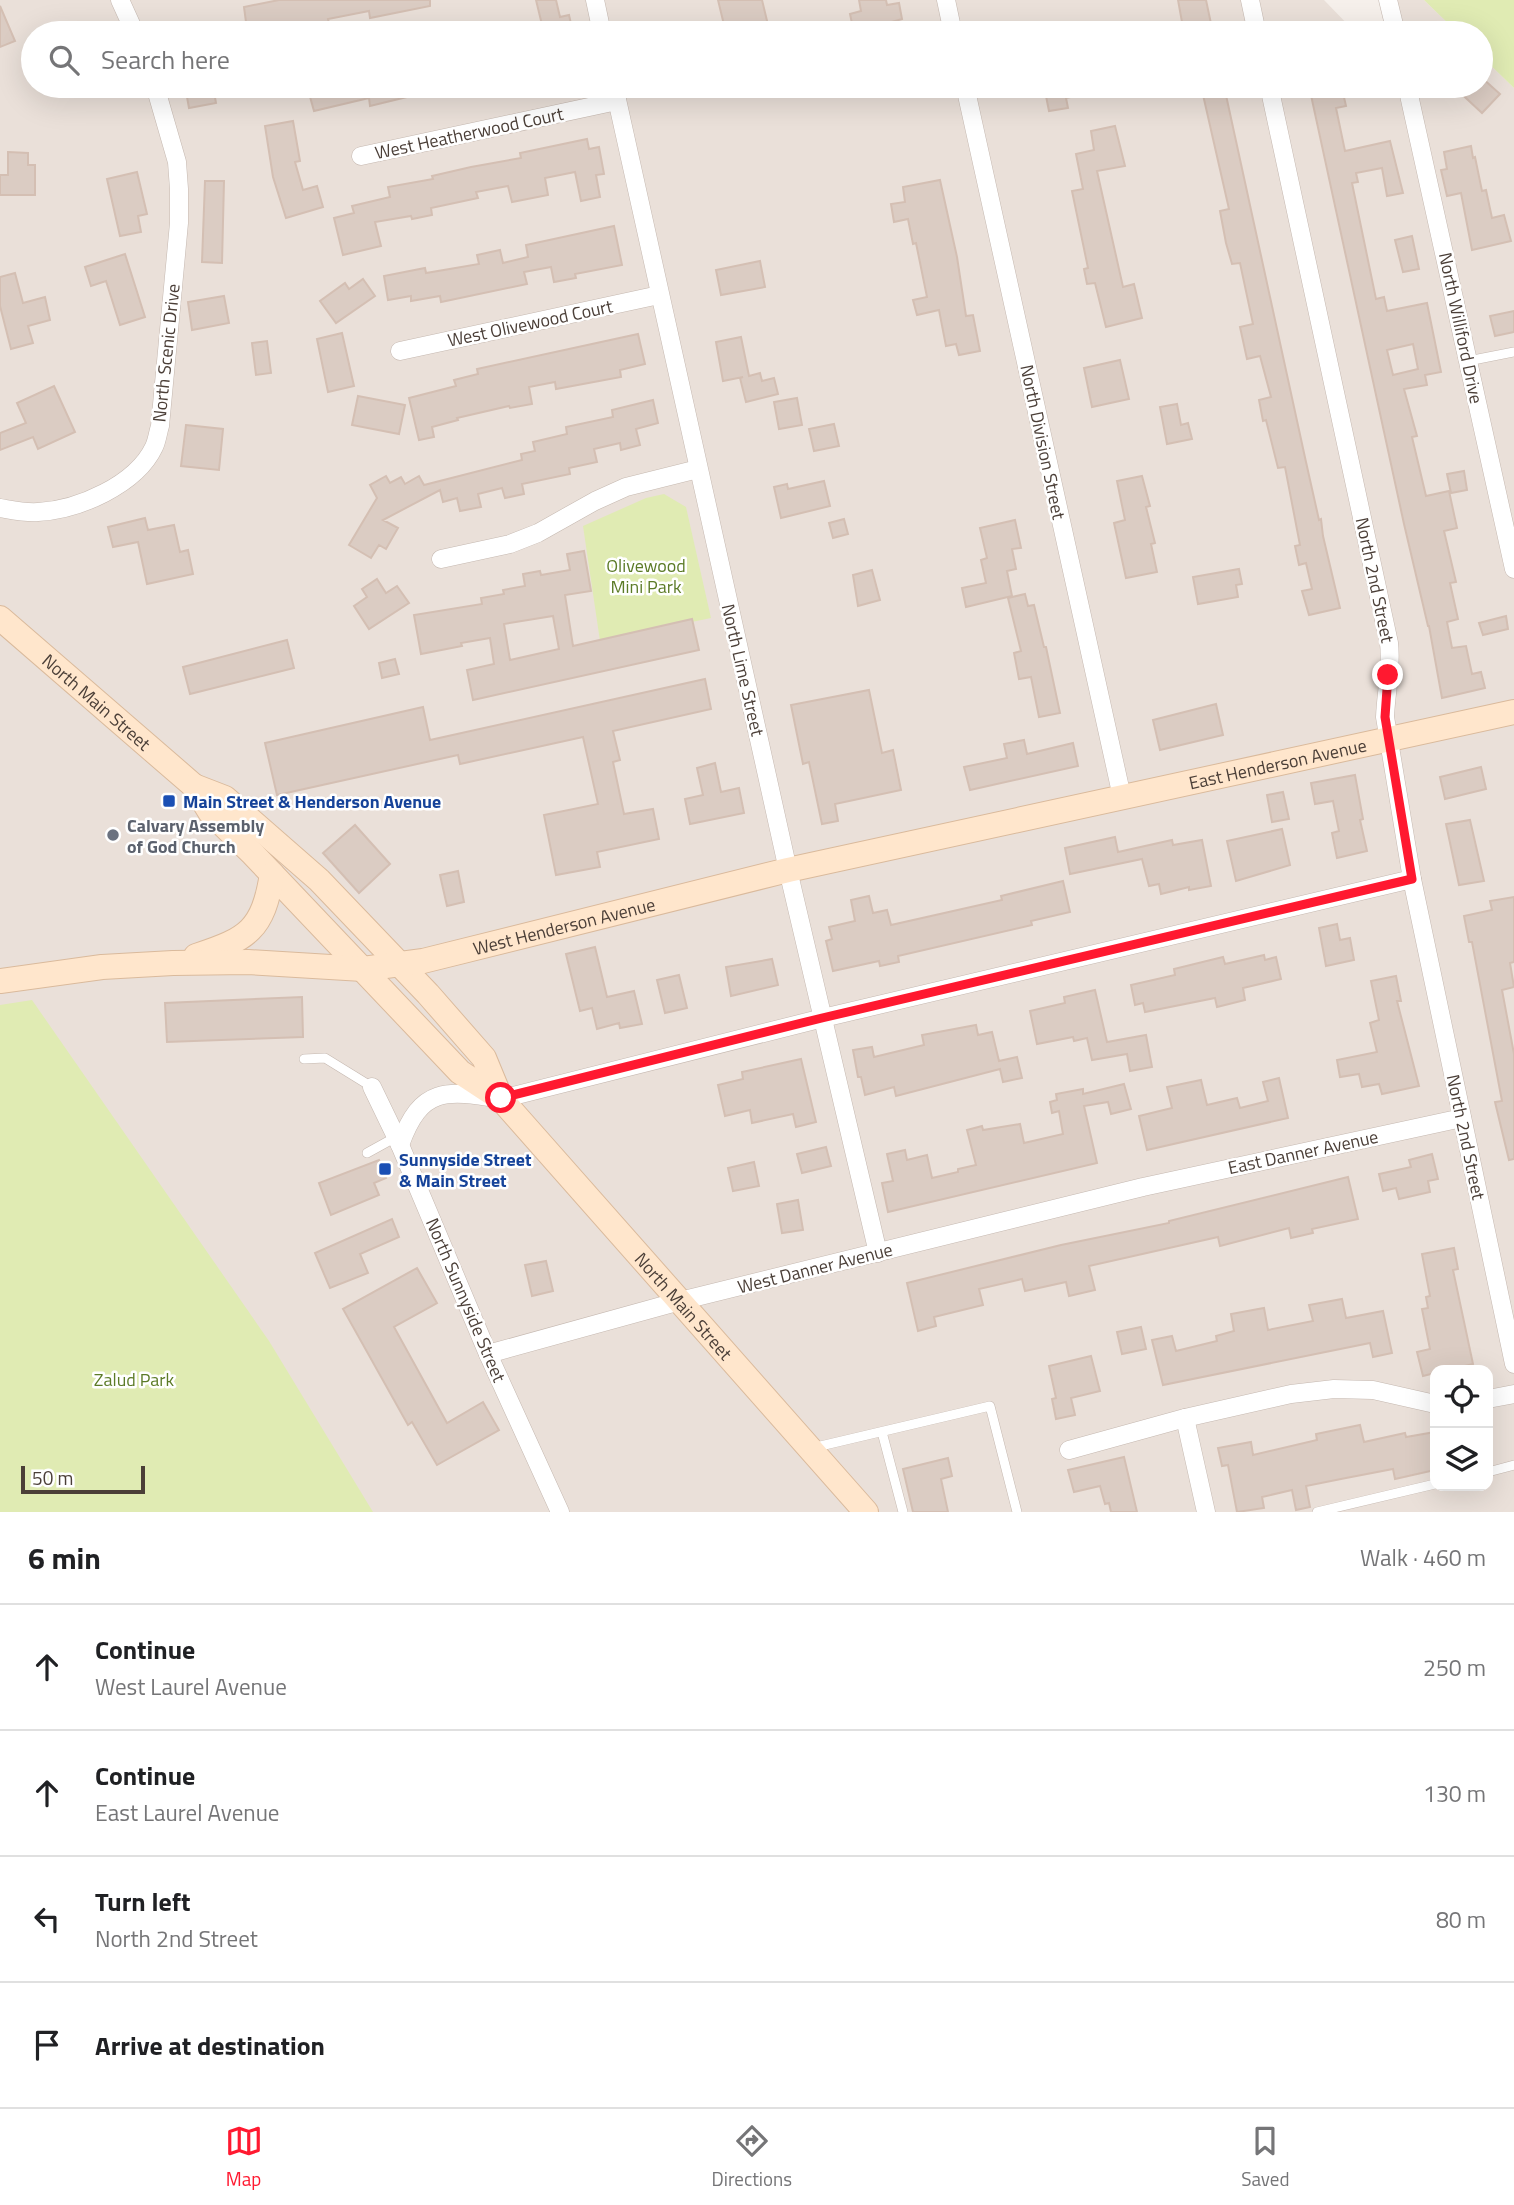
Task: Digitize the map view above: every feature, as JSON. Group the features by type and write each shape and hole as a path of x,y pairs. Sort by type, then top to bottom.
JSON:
{"main road":[{"name":"North Main Street","path":"0,618 194,786 210,812 460,1072 501,1098 866,1512"},
{"name":"East Henderson Avenue","path":"1122,797 1514,712"},
{"name":"North Main Street","path":"194,786 225,798 319,880 484,1058 501,1098"},
{"name":"West Henderson Avenue","path":"0,981 102,967 173,963 248,962 363,969 399,965 788,870 1122,797"},
{"path":"173,963 239,940 253,928 265,905 272,874"}],"street":[{"path":"120,0 130,21"},
{"path":"594,0 599,21"},
{"path":"946,0 950,21"},
{"path":"1250,0 1254,21"},
{"path":"1388,0 1393,21"},
{"name":"North Scenic Drive","path":"0,508 38,512 76,505 97,497 132,474 154,447 160,426 180,223 177,162 158,98"},
{"name":"West Heatherwood Court","path":"361,156 595,98"},
{"name":"North Lime Street","path":"616,98 788,870 878,1254"},
{"name":"North Division Street","path":"968,98 1122,797"},
{"name":"North 2nd Street","path":"1272,98 1389,643 1391,660 1385,717 1412,879 1514,1364"},
{"name":"North Williford Drive","path":"1410,98 1514,569"},
{"name":"West Olivewood Court","path":"400,351 659,295"},
{"path":"441,559 485,551 524,539 626,487 698,469"},
{"path":"398,1141 408,1121 440,1093 468,1093 501,1098 822,1018 1412,879"},
{"name":"North Sunnyside Street","path":"372,1087 560,1512"},
{"name":"East Danner Avenue","path":"1143,1187 1462,1118"},
{"name":"West Danner Avenue","path":"488,1354 680,1301 1143,1187"},
{"path":"1069,1450 1185,1418 1290,1394 1334,1389 1373,1390 1430,1403"},
{"path":"1493,1398 1514,1394"},
{"path":"1185,1418 1206,1512"}],"lane":[{"path":"1468,361 1514,352"},
{"path":"304,1059 325,1058 372,1087"},
{"path":"368,1153 398,1141"},
{"path":"810,1449 990,1406 1017,1512"},
{"path":"882,1432 903,1512"},
{"path":"1493,1471 1514,1465"},
{"path":"1317,1512 1430,1485"}],"shaded area":[{"path":"0,0 1324,0 1344,21 21,21 21,98 1493,98 1493,68 1514,88 1514,1512 0,1512"},
{"path":"1392,0 1424,0 1446,21 1396,21"}],"green space":[{"path":"1424,0 1514,0 1514,88 1493,68 1493,21 1446,21"},
{"name":"Olivewood Mini Park","path":"664,494 686,507 711,618 600,641 583,526 646,498"},
{"name":"Zalud Park","path":"32,1000 269,1341 373,1512 0,1512 0,1005"}],"building":[{"path":"279,0 430,0 430,6 370,18 369,11 328,21 246,21 244,7"},
{"path":"536,0 556,0 560,17 569,15 570,21 541,21"},
{"path":"718,0 762,0 767,21 723,21"},
{"path":"859,0 886,0 887,5 899,3 902,19 851,21 850,14 861,11"},
{"path":"1178,0 1206,0 1210,21 1182,21"},
{"path":"0,6 15,41 0,47"},
{"path":"1493,88 1500,94 1482,113 1466,98 1493,98"},
{"path":"187,98 215,98 216,103 189,108"},
{"path":"310,98 369,98 314,111"},
{"path":"369,98 403,98 370,106"},
{"path":"1046,98 1066,98 1068,108 1049,111"},
{"path":"1204,98 1227,98 1340,608 1309,615 1302,591 1312,589 1306,563 1299,565 1295,546 1300,545 1285,467 1278,468 1259,400 1271,397 1260,356 1247,359 1240,327 1253,324 1240,263 1232,264 1226,243 1220,211 1229,209"},
{"path":"1312,98 1344,98 1346,106 1336,108 1345,151 1390,141 1403,193 1387,196 1382,168 1356,173 1358,182 1352,183 1376,299 1384,297 1387,311 1427,303 1441,372 1425,375 1427,385 1404,389 1417,436 1412,437 1426,496 1449,491 1457,528 1444,531 1456,582 1450,583 1458,619 1447,622 1452,648 1466,646 1472,674 1481,672 1485,688 1442,698","holes":["1413,344 1418,369 1393,375 1387,350"]},
{"path":"293,121 300,161 295,162 303,190 317,186 323,207 286,218 273,177 265,126"},
{"path":"1115,126 1125,166 1097,171 1123,287 1134,284 1142,318 1106,327 1095,283 1087,284 1084,269 1088,268 1072,191 1083,189 1076,154 1094,150 1091,131"},
{"path":"587,139 589,149 599,147 604,174 596,175 600,197 581,201 575,172 545,178 548,195 512,202 508,186 476,192 478,198 431,208 432,215 375,222 381,246 343,255 334,218 354,213 352,206 390,197 388,187 521,158 520,153"},
{"path":"1471,146 1492,218 1504,215 1511,241 1472,250 1461,193 1447,196 1441,170 1447,169 1444,152"},
{"path":"8,152 28,153 28,165 35,165 35,195 0,195 0,175 8,175"},
{"path":"137,172 147,214 138,216 141,232 120,236 107,179"},
{"path":"940,180 957,257 966,316 973,315 980,351 959,355 956,344 946,346 939,310 917,315 913,300 927,297 916,243 913,244 908,219 894,222 891,204 905,202 903,187"},
{"path":"205,181 224,181 222,263 202,262"},
{"path":"614,226 622,265 575,274 576,278 554,282 551,267 524,272 527,284 441,302 440,296 411,301 411,296 388,300 384,276 425,268 426,273 479,264 477,255 500,250 503,263 528,257 526,245"},
{"path":"1412,236 1419,269 1403,272 1395,240"},
{"path":"125,254 145,317 120,325 106,281 91,286 85,267"},
{"path":"760,261 765,287 721,295 716,270"},
{"path":"15,273 23,303 45,297 50,320 28,326 33,343 11,349 0,306 0,277"},
{"path":"363,279 375,296 336,323 320,301 345,283 349,289"},
{"path":"224,296 229,323 192,330 188,302"},
{"path":"1514,311 1514,332 1495,336 1490,316"},
{"path":"342,333 354,386 328,392 317,339"},
{"path":"638,334 645,364 620,370 621,377 556,389 555,382 529,387 532,404 509,406 457,418 458,420 432,427 434,437 419,440 409,398 456,386 454,380 478,374 477,369"},
{"path":"741,337 749,376 760,373 762,381 774,378 778,394 746,402 740,378 743,377 723,381 716,342"},
{"path":"267,341 271,373 256,375 252,343"},
{"path":"1120,360 1129,399 1092,407 1084,368"},
{"path":"54,386 75,432 38,449 33,437 0,450 0,433 26,423 17,403"},
{"path":"358,396 405,405 399,434 352,425"},
{"path":"797,398 802,425 779,429 774,402"},
{"path":"653,400 658,423 636,429 640,445 621,450 620,443 594,449 597,462 569,468 570,474 522,484 524,494 505,498 502,488 478,494 481,507 460,511 457,498 443,502 440,490 383,520 398,528 386,549 379,545 371,558 349,545 377,498 370,485 386,476 390,483 401,477 405,484 419,476 424,485 522,460 521,454 535,451 533,442 567,434 566,427 613,417 612,410"},
{"path":"1177,404 1181,425 1188,423 1192,439 1167,444 1160,407"},
{"path":"834,424 839,446 814,451 809,429"},
{"path":"186,425 223,429 219,470 181,466"},
{"path":"1464,471 1467,490 1451,493 1447,474"},
{"path":"1142,476 1150,506 1146,507 1155,543 1151,544 1157,572 1126,578 1114,523 1125,520 1117,481"},
{"path":"824,481 830,506 781,518 774,487 787,484 788,489"},
{"path":"145,518 148,530 174,525 180,552 188,550 193,574 147,584 138,542 113,547 108,527"},
{"path":"844,519 848,534 833,538 829,523"},
{"path":"1015,520 1021,548 1012,549 1016,569 1007,571 1012,596 966,607 962,588 986,583 981,560 987,558 980,528"},
{"path":"584,551 591,591 565,595 573,646 692,619 699,650 473,700 467,670 494,664 490,638 421,654 414,615 482,604 481,598 504,594 503,590 525,586 523,574 540,571 541,575 570,570 567,554","holes":["553,616 559,649 510,660 504,624"]},
{"path":"1239,569 1242,584 1236,585 1238,597 1198,604 1193,577"},
{"path":"872,570 880,600 858,606 853,575"},
{"path":"377,579 386,593 397,586 409,603 369,629 354,606 367,597 362,589"},
{"path":"1025,594 1028,606 1034,605 1060,713 1039,717 1031,677 1019,679 1014,653 1021,651 1008,598"},
{"path":"1506,616 1508,629 1483,635 1479,623"},
{"path":"287,640 294,668 190,694 183,667"},
{"path":"395,659 399,674 382,678 379,663"},
{"path":"705,679 711,709 613,731 620,760 613,762 624,814 653,809 659,839 597,852 600,867 556,875 544,815 598,804 583,737 460,764 458,755 277,795 265,743 423,707 430,740"},
{"path":"869,690 882,753 893,750 901,790 835,804 838,821 822,824 809,762 803,764 791,705"},
{"path":"1216,704 1223,735 1160,750 1153,720"},
{"path":"1024,740 1027,754 1073,743 1078,766 970,790 964,767 1007,758 1004,744"},
{"path":"715,763 721,792 739,788 744,813 690,824 685,799 703,795 697,768"},
{"path":"1481,767 1486,789 1445,799 1440,777"},
{"path":"1355,775 1367,851 1337,858 1332,833 1339,831 1333,801 1315,804 1311,783"},
{"path":"1283,792 1289,819 1272,822 1267,795"},
{"path":"1470,820 1484,881 1459,885 1446,824"},
{"path":"355,825 390,864 359,893 323,853"},
{"path":"1282,829 1290,865 1236,881 1227,841"},
{"path":"1115,837 1118,852 1172,840 1173,845 1202,840 1211,886 1189,890 1189,887 1161,894 1159,884 1149,886 1142,859 1070,874 1065,848"},
{"path":"458,871 464,902 447,906 440,875"},
{"path":"1063,881 1070,912 1031,921 1032,925 898,956 899,962 880,966 879,961 833,971 826,941 832,939 829,927 855,921 851,900 869,896 873,913 887,910 891,925 1002,900 1001,896"},
{"path":"1514,897 1514,962 1510,963 1514,987 1502,990 1514,1054 1514,1159 1509,1160 1495,1102 1502,1101 1472,942 1469,942 1464,916 1492,910 1490,901"},
{"path":"1337,924 1340,940 1350,938 1354,960 1326,966 1319,928"},
{"path":"595,947 607,997 634,991 642,1024 620,1028 619,1023 597,1029 592,1008 580,1011 566,954"},
{"path":"1264,955 1265,960 1276,957 1281,979 1243,988 1245,1000 1217,1007 1215,998 1145,1012 1143,1003 1135,1005 1131,985 1175,975 1174,969 1223,957 1225,964"},
{"path":"772,959 778,985 731,996 726,967"},
{"path":"679,975 687,1008 665,1013 657,980"},
{"path":"1396,976 1401,1001 1397,1001 1419,1086 1382,1094 1379,1084 1362,1087 1359,1074 1340,1077 1337,1060 1377,1052 1370,1023 1379,1020 1371,981"},
{"path":"1095,990 1107,1042 1146,1035 1152,1067 1130,1071 1127,1054 1092,1060 1087,1038 1074,1041 1073,1037 1037,1044 1030,1011 1065,1003 1064,997"},
{"path":"302,997 303,1037 167,1042 165,1003"},
{"path":"976,1025 978,1035 992,1032 999,1061 1017,1057 1022,1078 1003,1082 1000,1069 896,1096 894,1087 865,1095 861,1077 858,1077 853,1050 872,1047 874,1057 924,1045 922,1035"},
{"path":"801,1059 816,1122 796,1127 793,1114 752,1123 750,1110 725,1116 718,1085 743,1079 742,1072"},
{"path":"1279,1078 1288,1118 1147,1150 1139,1116 1172,1108 1167,1087 1201,1080 1207,1105 1237,1098 1240,1108 1268,1101 1263,1082"},
{"path":"1124,1084 1131,1109 1111,1114 1108,1102 1084,1106 1097,1163 888,1212 882,1183 893,1181 887,1154 905,1150 907,1160 927,1155 932,1178 958,1172 958,1169 976,1165 967,1130 982,1126 983,1130 1020,1124 1024,1143 1063,1134 1059,1111 1052,1113 1050,1102 1057,1100 1056,1094 1083,1089 1083,1094"},
{"path":"826,1147 831,1166 802,1173 797,1154"},
{"path":"1432,1154 1438,1179 1428,1181 1430,1192 1399,1199 1396,1188 1383,1191 1379,1174 1411,1167 1409,1160"},
{"path":"379,1160 386,1178 374,1183 379,1195 331,1215 319,1183"},
{"path":"754,1162 759,1186 733,1191 728,1168"},
{"path":"1348,1177 1358,1219 1312,1229 1313,1233 1291,1238 1289,1228 1220,1246 1218,1237 1089,1266 1095,1290 1069,1296 1066,1282 1025,1291 1022,1279 979,1289 983,1305 934,1317 936,1326 918,1331 907,1283 1061,1245 1169,1223"},
{"path":"798,1200 803,1230 782,1233 777,1204"},
{"path":"392,1219 399,1237 360,1254 368,1273 330,1288 315,1253"},
{"path":"1454,1248 1458,1269 1453,1270 1473,1364 1430,1365 1430,1374 1423,1376 1417,1352 1430,1349 1422,1309 1428,1308 1426,1297 1430,1296 1422,1254"},
{"path":"546,1261 553,1291 532,1296 525,1265"},
{"path":"417,1268 437,1303 394,1327 447,1423 483,1402 499,1430 437,1465 412,1422 408,1425 343,1309"},
{"path":"1342,1299 1346,1318 1383,1311 1392,1353 1373,1357 1370,1343 1163,1385 1152,1340 1172,1336 1176,1351 1217,1341 1216,1336 1234,1331 1231,1314 1264,1308 1268,1330 1313,1321 1309,1305"},
{"path":"1141,1327 1146,1349 1122,1354 1117,1332"},
{"path":"1091,1356 1100,1391 1071,1398 1075,1415 1056,1419 1052,1399 1056,1398 1049,1366"},
{"path":"1360,1425 1364,1442 1405,1433 1406,1437 1430,1433 1430,1471 1395,1479 1393,1469 1306,1486 1310,1507 1296,1510 1292,1490 1262,1497 1264,1508 1237,1512 1228,1465 1222,1466 1218,1448 1251,1442 1253,1455 1317,1440 1316,1434"},
{"path":"1124,1457 1137,1512 1111,1512 1109,1503 1105,1504 1100,1486 1074,1492 1068,1470"},
{"path":"948,1458 952,1476 941,1479 948,1512 913,1512 903,1469"}],"place":[{"name":"Main Street & Henderson Avenue","path":"169,801"},
{"name":"Calvary Assembly of God Church","path":"113,835"},
{"name":"Sunnyside Street & Main Street","path":"385,1169"}],"route":[{"path":"501,1098 822,1018 1412,879 1385,717 1388,675"}]}
